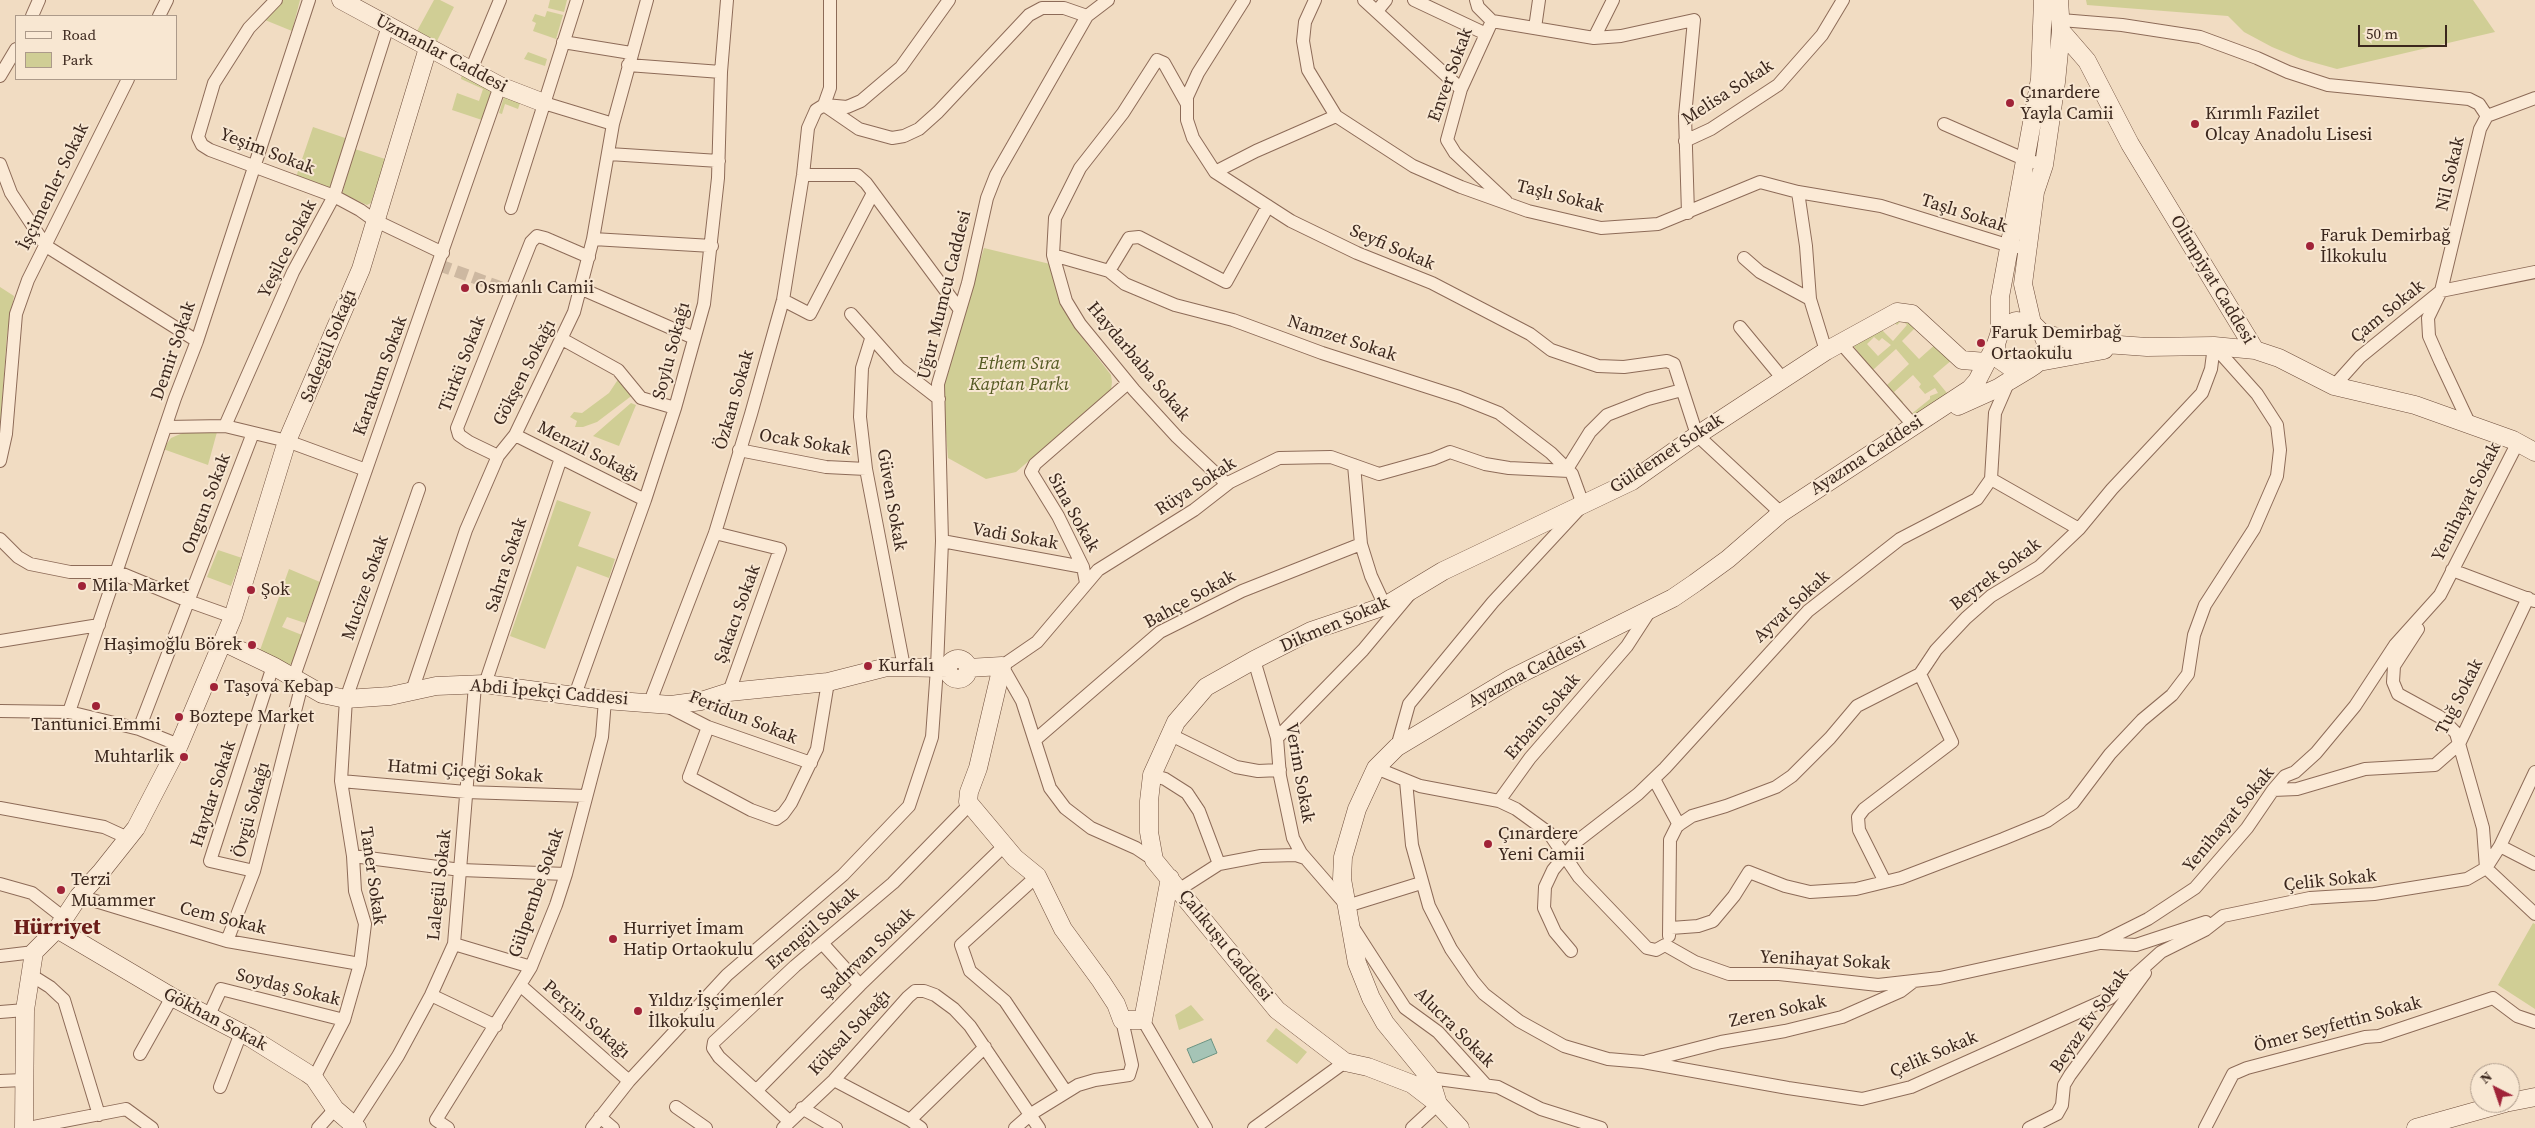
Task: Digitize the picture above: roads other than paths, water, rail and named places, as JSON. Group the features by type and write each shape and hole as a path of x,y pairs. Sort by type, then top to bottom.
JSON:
{"street":[{"path":"32,15 39,0"},
{"path":"160,15 167,0"},
{"name":"Yeşim Sokak","path":"276,0 249,28 214,83 198,137 202,145 210,150 334,196 374,220 443,253"},
{"name":"Demir Sokak","path":"69,712 197,340 309,0"},
{"name":"Uzmanlar Caddesi","path":"341,0 500,86 544,103"},
{"path":"471,70 500,0"},
{"path":"512,208 577,0"},
{"name":"Gökşen Sokağı","path":"412,691 466,530 498,456 515,435 562,339 582,289 609,154 613,124 647,0"},
{"name":"Soylu Sokağı","path":"575,695 645,500 675,408 704,304 712,246 719,162 721,72 727,0"},
{"path":"824,104 830,88 830,0"},
{"path":"824,104 847,107 861,101 901,67 949,0"},
{"path":"824,104 859,129 892,138 904,136 918,129 938,112 1029,15 1042,8 1064,8 1087,16 1108,0"},
{"name":"Seyfi Sokak","path":"1244,0 1198,73 1187,97 1187,120 1193,138 1215,172 1292,221 1357,253 1432,283 1499,316 1530,334 1551,350 1598,366 1624,367 1667,361 1674,364 1697,435"},
{"name":"Taşlı Sokak","path":"1315,0 1306,22 1303,41 1308,70 1336,116 1413,166 1461,187 1509,203 1528,212 1601,228 1658,224 1760,182 1798,192 1881,206 2018,247"},
{"path":"1364,0 1461,89"},
{"path":"1377,11 1386,0"},
{"path":"1414,0 1484,33"},
{"name":"Enver Sokak","path":"1476,0 1478,7 1492,20 1484,33 1461,89 1447,140 1456,153 1509,203"},
{"path":"1535,28 1539,0"},
{"path":"1594,38 1613,0"},
{"name":"Melisa Sokak","path":"1685,142 1711,129 1778,85 1822,35 1843,0"},
{"path":"1798,192 1806,246 1810,299 1833,347 1915,426 2009,381 2034,366 2045,352 2046,343 2037,328 2023,284 2018,247 2024,159 2040,79 2043,0"},
{"path":"2059,0 2061,25 2044,165 2000,297 1998,338 2000,360 2006,365 2021,370 2129,346"},
{"name":"Uğur Mumcu Caddesi","path":"592,1128 629,1081 727,976 843,875 909,806 932,737 943,668 938,384 960,310 987,198 996,175 1087,16"},
{"path":"1492,20 1594,38 1621,36 1694,20 1685,116 1688,213"},
{"path":"2061,25 2122,25 2200,37 2257,58 2288,72 2328,85 2469,99 2479,104 2487,116 2535,98"},
{"name":"Olimpiyat Caddesi","path":"2061,25 2087,61 2130,144 2254,350 2279,358 2334,386 2415,405 2527,444"},
{"name":"Yeşilce Sokak","path":"225,426 293,272 334,196 388,26"},
{"path":"563,42 630,59 721,72"},
{"name":"Sadegül Sokağı","path":"223,642 288,441 360,269 428,48"},
{"path":"0,76 15,51"},
{"name":"Haydarbaba Sokak","path":"1187,104 1164,63 1157,60 1123,113 1080,168 1054,218 1053,254 1066,301 1080,324 1128,383 1177,437 1228,484"},
{"name":"İşçimenler Sokak","path":"0,461 6,434 16,314 28,280 128,80"},
{"name":"Karakum Sokak","path":"298,682 366,470 500,86"},
{"path":"544,103 613,124"},
{"name":"Özkan Sokak","path":"657,703 714,533 783,300 810,118 824,104"},
{"path":"1215,172 1256,151 1336,116"},
{"name":"Nil Sokak","path":"2470,425 2430,336 2428,318 2441,292 2480,129 2487,116"},
{"path":"1944,124 2024,159 2044,165"},
{"path":"609,154 719,162"},
{"path":"0,164 11,193 46,246 197,340"},
{"path":"803,175 857,175 873,193 960,310"},
{"path":"783,300 810,314 873,193"},
{"path":"1109,271 1129,238 1139,237 1226,282 1268,206"},
{"name":"Türkü Sokak","path":"498,456 469,442 459,435 457,428 531,242 537,236 545,238 589,257"},
{"path":"593,239 712,246"},
{"name":"Namzet Sokak","path":"1053,254 1109,271 1124,284 1175,305 1233,320 1322,353 1459,397 1499,414 1551,453 1568,470 1580,496 1581,507"},
{"path":"1744,258 1760,272 1810,299"},
{"name":"Çam Sokak","path":"2334,386 2360,357 2441,292 2535,272"},
{"path":"582,289 694,338"},
{"name":"Güldemet Sokak","path":"1397,747 1409,704 1493,602 1581,507 1632,481 1697,435 1833,347 1897,312 1912,314 1962,360 1986,362"},
{"path":"851,314 871,340 899,368 939,399"},
{"path":"1998,338 2008,324 2016,321 2076,342 2129,346 2214,346 2254,350"},
{"path":"1740,326 1783,379"},
{"name":"Ayazma Caddesi","path":"1460,1128 1438,1104 1430,1078 1385,1023 1371,998 1357,963 1342,879 1346,846 1361,796 1376,768 1397,747 1512,678 1673,598 1728,559 1781,513 1970,389 1977,381 1998,338"},
{"path":"562,339 618,370 640,398 675,408"},
{"name":"Güven Sokak","path":"871,340 862,368 859,387 860,417 866,468 904,668"},
{"path":"1671,928 1698,926 1713,920 1734,896 1749,872 1785,886 1810,892 1856,890 1901,878 2047,821 2073,803 2110,754 2142,720 2172,695 2188,674 2194,635 2205,605 2254,528 2276,476 2280,450 2277,425 2257,394 2214,346"},
{"name":"Beyrek Sokak","path":"1679,825 1692,816 1726,806 1776,787 1798,770 1857,706 1920,674 1936,650 1966,618 1991,596 2039,567 2079,529 2112,489 2202,393 2211,369 2214,346"},
{"path":"2009,381 2001,394 1995,412 1992,430 1991,479 2079,529"},
{"name":"Sina Sokak","path":"1086,583 1083,567 1058,516 1030,472 1035,464 1128,383"},
{"path":"1568,470 1590,432 1607,415 1648,399 1682,390"},
{"path":"166,427 225,426 253,432 288,441 366,470"},
{"name":"Ongun Sokak","path":"139,729 253,432"},
{"name":"Menzil Sokağı","path":"515,435 645,500"},
{"path":"1697,435 1781,513"},
{"name":"Yenihayat Sokak","path":"1665,945 1695,962 1729,974 1779,974 1878,985 1940,978 2100,943 2148,920 2194,888 2247,828 2285,776 2295,772 2316,752 2355,706 2395,645 2440,595 2452,570 2527,444"},
{"name":"Ocak Sokak","path":"739,450 826,467 866,468"},
{"name":"Rüya Sokak","path":"1002,666 1037,642 1068,608 1098,570 1194,510 1228,484 1279,458 1331,457 1379,474 1433,459 1450,452 1485,464 1509,468 1568,470"},
{"name":"Sahra Sokak","path":"480,684 561,458"},
{"path":"1354,465 1361,544 1370,576 1384,606"},
{"name":"Ayvat Sokak","path":"1571,951 1555,932 1548,919 1543,902 1548,878 1564,856 1584,835 1609,818 1654,779 1808,611 1900,539 1977,499 1991,479"},
{"name":"Mucize Sokak","path":"346,699 420,489"},
{"name":"Dikmen Sokak","path":"1154,860 1149,817 1152,775 1176,722 1206,687 1311,631 1384,606 1414,590 1443,571 1581,507"},
{"name":"Şakacı Sokak","path":"714,533 780,549 728,692"},
{"path":"0,539 5,551 30,564 70,572 118,572 188,602 232,617"},
{"name":"Vadi Sokak","path":"942,541 1083,567"},
{"name":"Bahçe Sokak","path":"1035,740 1160,632 1242,591 1361,544"},
{"path":"2452,570 2532,600"},
{"path":"1277,738 1363,650 1414,590"},
{"path":"2440,595 2394,666 2392,682 2398,694 2440,717 2456,733 2483,828 2486,868 2535,914"},
{"name":"Tuğ Sokak","path":"2273,790 2297,789 2365,769 2435,765 2459,744 2532,600"},
{"name":"Erbain Sokak","path":"1499,801 1530,758 1627,646 1651,609"},
{"path":"0,641 99,625"},
{"path":"24,1128 25,1010 34,952 61,923 79,896 136,828 179,745 223,642"},
{"name":"Abdi İpekçi Caddesi","path":"223,642 273,666 322,694 346,699 390,696 436,686 480,684 605,700 657,703 694,702 728,692 828,682 887,667 943,668 952,677 958,679 965,676 968,668 1002,666"},
{"name":"Verim Sokak","path":"1254,660 1277,738 1280,770 1293,838 1305,858 1348,913"},
{"name":"Haydar Sokak","path":"254,871 210,861 273,666"},
{"path":"1002,666 1022,701 1050,788 1065,808 1091,828 1136,848 1154,860 1175,884 1219,864 1261,856 1296,855 1305,858"},
{"path":"1002,666 978,768 969,792 970,804 1024,867 1037,876 1063,929 1116,1004 1122,1020 1132,1065 1129,1075 1095,1080 1078,1085 1031,1114 1015,1128"},
{"path":"1885,882 1859,830 1858,817 1864,809 1952,742 1920,674"},
{"name":"Övgü Sokağı","path":"227,941 254,871 298,682"},
{"path":"708,727 689,777 767,817 776,818 783,814 817,749 828,682"},
{"name":"Lalegül Sokak","path":"355,1126 398,1056 431,995 454,944 466,792 480,684"},
{"name":"Taner Sokak","path":"314,1078 344,1020 360,964 364,924 355,891 353,856 341,781 346,699"},
{"name":"Gülpembe Sokak","path":"448,1128 436,1120 531,967 566,874 602,737 605,700"},
{"name":"Feridun Sokak","path":"657,703 708,727 811,763"},
{"path":"0,711 69,712 139,729 179,745"},
{"path":"1169,734 1236,767 1258,771 1280,770"},
{"path":"1376,768 1406,781 1499,801 1534,821 1549,833 1589,888 1647,948 1656,950 1665,945 1671,928 1670,840 1679,825 1654,779"},
{"path":"2486,868 2500,846 2535,772"},
{"path":"1152,775 1164,779 1187,793 1199,811 1219,864"},
{"name":"Hatmi Çiçeği Sokak","path":"341,781 466,792 586,796"},
{"name":"Çelik Sokak","path":"1406,781 1409,825 1421,883 1430,906 1451,949 1484,994 1519,1021 1564,1046 1608,1059 1643,1062 1862,1099 1911,1087 2110,998 2161,952 2205,930 2224,916 2310,898 2374,894 2467,879 2486,868"},
{"name":"Erengül Sokak","path":"786,1124 757,1090 719,1057 713,1048 714,1042 822,943 893,883 970,804"},
{"path":"0,808 104,827 128,838"},
{"name":"Şadırvan Sokak","path":"757,1090 860,985 1006,845"},
{"path":"2500,846 2535,864"},
{"path":"353,856 460,870 566,874"},
{"path":"1037,876 961,945 970,971 1005,1000 1066,1092"},
{"path":"1348,913 1421,883"},
{"path":"0,884 32,893 61,923"},
{"name":"Çalıkuşu Caddesi","path":"1142,1020 1175,884"},
{"name":"Çalıkuşu Caddesi","path":"1175,884 1277,1010 1345,1062 1368,1067 1412,1084 1438,1104"},
{"name":"Cem Sokak","path":"79,896 227,941 360,964"},
{"name":"Alucra Sokak","path":"1348,913 1405,1008 1438,1032 1485,1084"},
{"path":"2100,943 2136,946 2224,916"},
{"name":"Gökhan Sokak","path":"61,923 172,997 241,1033 314,1078 335,1109 355,1126"},
{"path":"822,943 860,985"},
{"name":"Perçin Sokağı","path":"454,944 531,967"},
{"path":"0,956 34,952"},
{"name":"Beyaz Ev Sokak","path":"2029,1128 2057,1114 2062,1106 2064,1085 2070,1074 2161,952"},
{"path":"30,975 50,987 64,1000 99,1115"},
{"name":"Zeren Sokak","path":"1643,1062 1720,1042 1785,1031 1842,1017 1901,991 1914,981"},
{"name":"Perçin Sokağı","path":"520,986 629,1081"},
{"name":"Soydaş Sokak","path":"209,1015 221,989 344,1020"},
{"name":"Köksal Sokağı","path":"786,1124 834,1080 915,991 935,995 954,1009 985,1047 1039,1128"},
{"path":"431,995 496,1026"},
{"path":"140,1054 172,997"},
{"name":"Ömer Seyfettin Sokak","path":"2205,1128 2233,1074 2247,1068 2365,1037 2379,1036 2493,998 2516,1016 2535,1022"},
{"path":"0,1012 25,1010"},
{"path":"1122,1020 1142,1020 1206,1128"},
{"path":"220,1087 241,1033"},
{"path":"910,1120 985,1047"},
{"path":"1254,1128 1345,1062"},
{"path":"1430,1078 1498,1087 1541,1109 1601,1128"},
{"path":"0,1081 24,1080"},
{"path":"834,1080 910,1120 921,1128"},
{"path":"2520,1100 2535,1097"},
{"path":"1412,1128 1438,1104"},
{"path":"676,1107 706,1128"},
{"path":"802,1108 836,1128"},
{"path":"28,1128 126,1109 152,1128"},
{"path":"318,1128 335,1109"},
{"path":"2419,1128 2471,1113"},
{"path":"600,1117 613,1128"}],"tunnel":[{"path":"439,265 511,291"}],"place":[{"name":"Çınardere Yayla Camii","path":"2010,103"},
{"name":"Kırımlı Fazilet Olcay Anadolu Lisesi","path":"2195,124"},
{"name":"Faruk Demirbağ İlkokulu","path":"2310,246"},
{"name":"Osmanlı Camii","path":"465,288"},
{"name":"Faruk Demirbağ Ortaokulu","path":"1981,343"},
{"name":"Mila Market","path":"82,586"},
{"name":"Şok","path":"251,590"},
{"name":"Haşimoğlu Börek","path":"252,645"},
{"name":"Kurfalı","path":"868,666"},
{"name":"Taşova Kebap","path":"214,687"},
{"name":"Tantunici Emmi","path":"96,706"},
{"name":"Boztepe Market","path":"179,717"},
{"name":"Muhtarlik","path":"184,757"},
{"name":"Çınardere Yeni Camii","path":"1488,844"},
{"name":"Terzi Muammer","path":"61,890"},
{"name":"Hurriyet İmam Hatip Ortaokulu","path":"613,939"},
{"name":"Yıldız İşçimenler İlkokulu","path":"638,1011"}],"district":[{"name":"Hürriyet","path":"57,928"}],"park label":[{"name":"Ethem Sıra Kaptan Parkı","path":"1019,374"}]}
